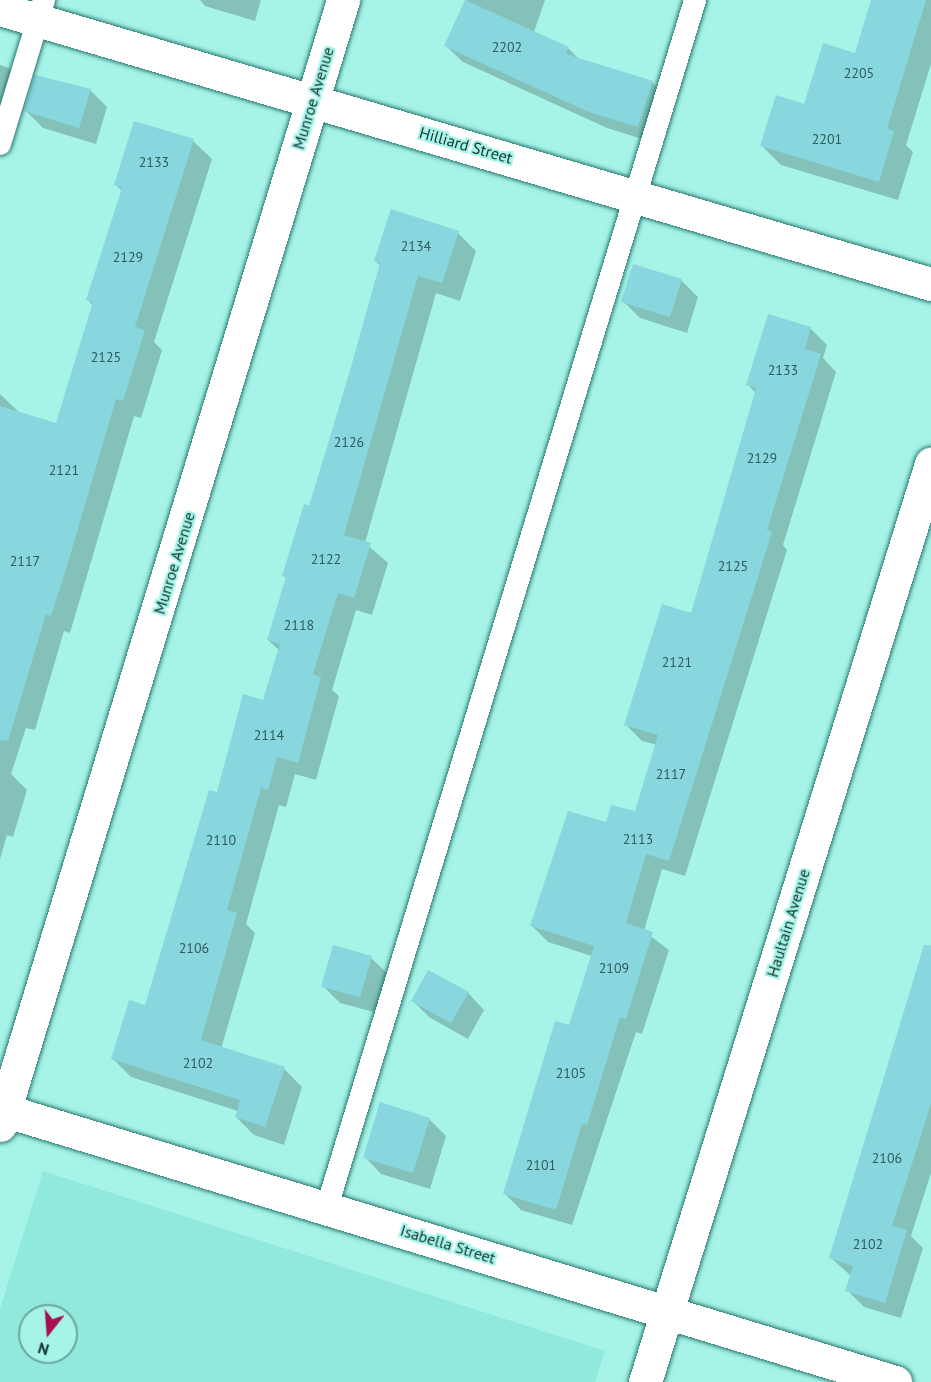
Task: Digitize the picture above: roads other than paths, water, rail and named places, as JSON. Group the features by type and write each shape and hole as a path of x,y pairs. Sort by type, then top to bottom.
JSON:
{"street":[{"name":"Munroe Avenue","path":"1,1115 343,0"},
{"name":"Hilliard Street","path":"0,9 41,10 312,100 635,194 931,284"},
{"name":"Haultain Avenue","path":"645,1382 931,464"},
{"name":"Isabella Street","path":"1,1115 327,1207 895,1382"}],"lane":[{"path":"327,1207 695,0"},
{"path":"0,144 41,10"}]}
